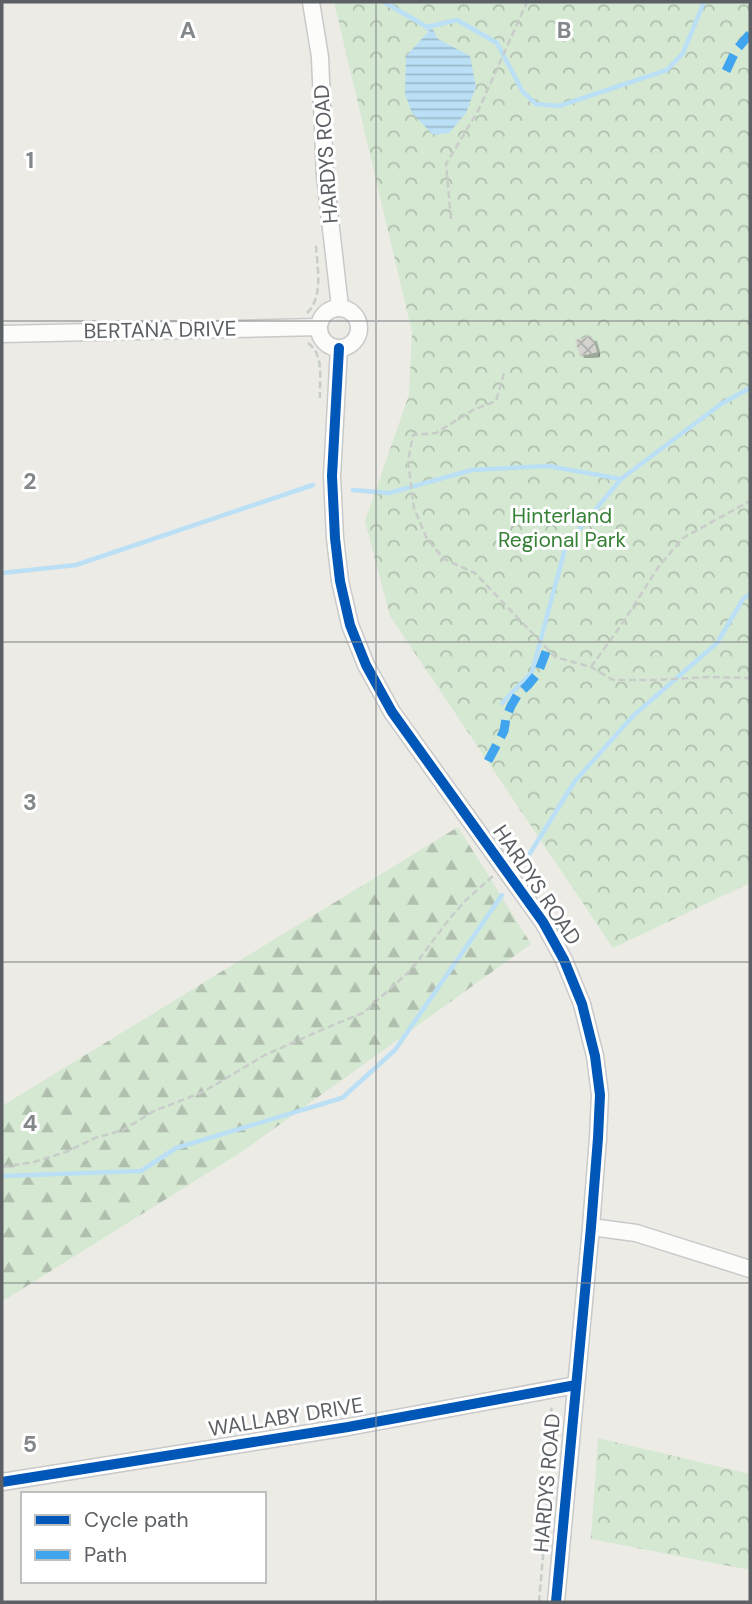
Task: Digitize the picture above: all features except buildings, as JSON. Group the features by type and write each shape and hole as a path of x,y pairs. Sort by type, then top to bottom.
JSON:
{"street":[{"name":"HARDYS ROAD","path":"311,2 320,57 325,176 340,307"},
{"path":"340,307 353,313 360,326 359,335 354,342 339,348 322,340 319,327 325,313 340,307"},
{"name":"BERTANA DRIVE","path":"2,334 319,327"},
{"name":"HARDYS ROAD","path":"339,348 332,476 340,581 351,625 366,665 392,712 543,922 564,960 582,1004 595,1056 600,1095 592,1227 556,1602"},
{"path":"592,1227 636,1233 750,1269"},
{"name":"WALLABY DRIVE","path":"2,1482 348,1427 576,1385"}],"path":[{"path":"451,219 446,164 478,111 527,2"},
{"path":"306,341 317,352 319,360 320,400"},
{"path":"504,373 496,401 473,410 436,433 413,435 408,461 414,508 427,539 444,559 475,573 555,657 591,667 613,680 750,678"},
{"path":"591,667 659,566 683,538 750,501"},
{"path":"2,1167 34,1162 122,1130 154,1111 203,1092 265,1055 363,1013 411,970 467,899 504,867"}],"green space":[{"name":"Hinterland Regional Park","path":"334,2 750,2 750,883 613,948 390,616 365,521 409,395 412,332"},
{"path":"458,827 531,944 243,1151 2,1300 2,1106"},
{"path":"598,1438 750,1474 750,1570 591,1539"}],"water":[{"path":"432,28 438,39 470,56 476,87 466,113 449,133 433,135 412,113 405,94 406,56"}],"waterway":[{"path":"384,2 428,29"},
{"path":"427,27 457,20 497,43 523,92 536,104 559,106 667,70 683,53 704,2"},
{"path":"502,703 532,672 566,545 621,479 721,404 750,388"},
{"path":"353,490 389,493 472,470 548,466 621,479"},
{"path":"2,573 76,565 313,485"},
{"path":"527,858 575,781 633,716 717,643 743,599 750,594"},
{"path":"2,1176 141,1171 176,1148 342,1098 395,1050 502,895"}],"marked path":[{"path":"726,71 736,50 750,34"},
{"path":"488,761 504,731 511,706 518,694 538,673 547,649"}],"cycle path":[{"path":"339,348 332,476 340,581 350,625 366,665 392,712 543,922 564,960 582,1004 595,1056 600,1095 598,1138 556,1602"},
{"path":"2,1482 348,1427 576,1385"}]}
